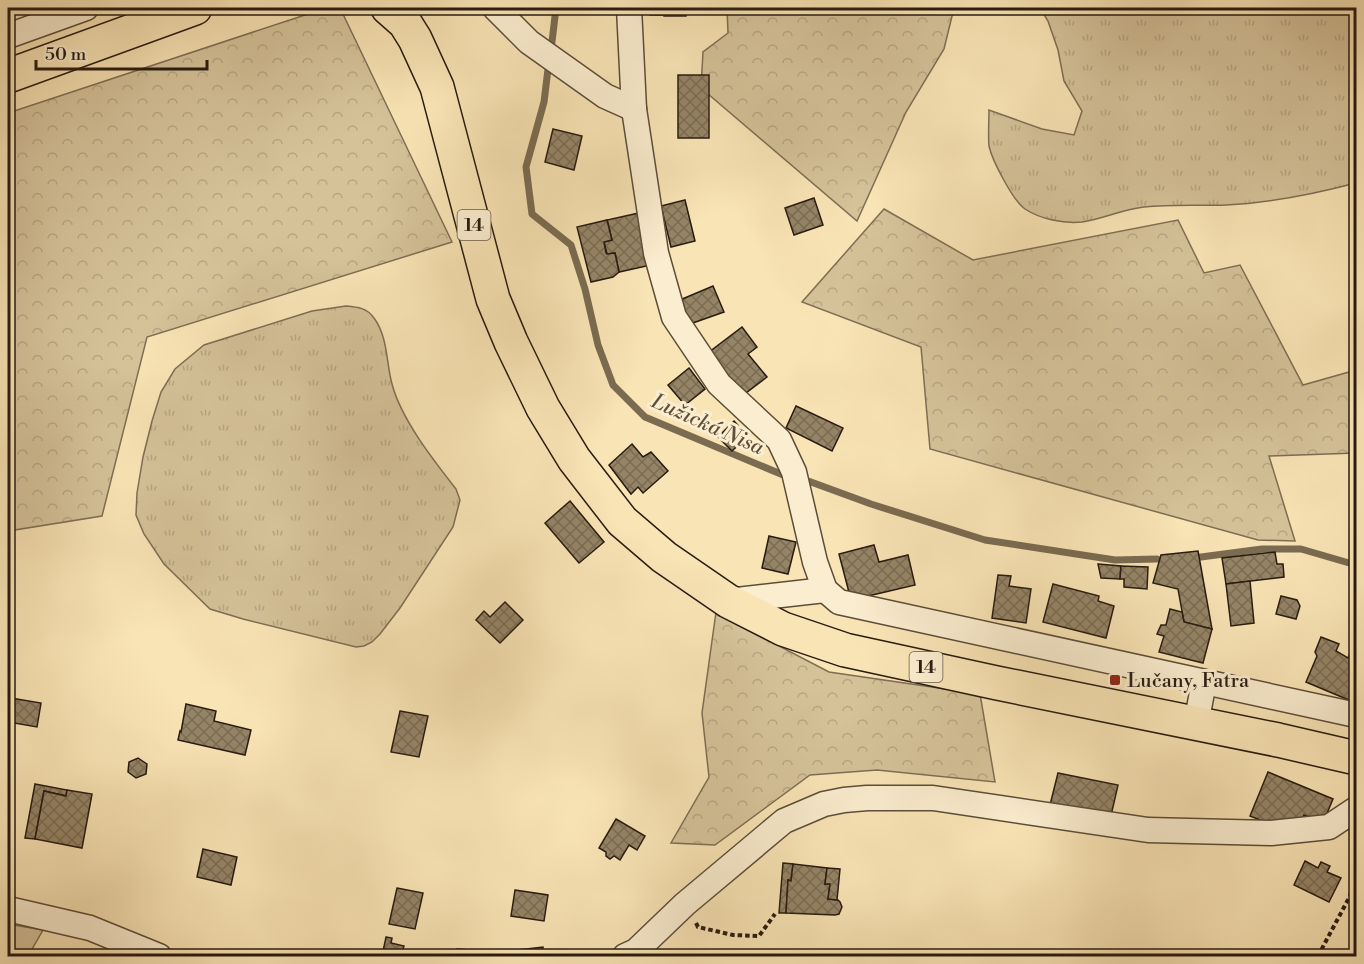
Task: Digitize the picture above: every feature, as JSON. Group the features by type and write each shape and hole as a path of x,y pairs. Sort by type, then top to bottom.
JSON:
{"main road":[{"path":"8,76 195,8"},
{"name":"14","path":"388,8 405,23 415,39 437,87 494,299 511,342 543,408 574,459 622,521 664,557 728,601 783,630 845,650 1356,758"}],"street":[{"path":"8,36 86,8"},
{"path":"495,8 529,42 605,96 634,109"},
{"path":"629,8 634,109 656,253 674,317 719,384 779,440 796,480 815,562 825,590 839,602 1356,716"},
{"path":"728,601 825,590"},
{"path":"1196,724 1204,682"},
{"path":"625,957 636,951 685,904 784,821 824,804 867,798 933,798 1148,830 1271,833 1329,827 1356,809"},
{"path":"8,909 90,928 159,957"}],"path":[{"path":"1318,957 1350,896 1356,873"},
{"path":"685,904 698,927 733,935 759,936 775,914"}],"green space":[{"path":"727,8 954,8 944,49 906,112 857,221 701,88 703,52 728,33"},
{"path":"1040,8 1356,8 1356,183 1259,202 1136,208 1082,222 1052,220 1031,213 1015,198 994,161 989,146 989,110 1042,129 1074,135 1082,111 1064,81 1058,50 1048,21"},
{"path":"342,12 452,242 147,337 102,516 8,531 8,113 308,14"},
{"path":"884,209 973,260 1178,220 1204,273 1240,265 1303,385 1356,370 1356,453 1269,456 1295,541 1258,540 930,449 921,347 802,302"},
{"path":"346,306 365,310 379,325 396,397 410,425 456,489 460,500 453,527 400,608 372,642 356,647 210,609 164,564 144,534 136,515 143,457 152,421 161,392 175,369 204,345 312,311"},
{"path":"716,612 829,672 980,694 995,782 877,770 810,775 715,845 671,843 709,777 702,713"},
{"path":"8,924 43,930 28,956 8,956"}],"building":[{"path":"650,8 686,8 686,16 650,15"},
{"path":"678,75 709,75 709,138 678,138"},
{"path":"553,129 582,136 574,170 545,162"},
{"path":"814,198 823,225 794,235 785,208"},
{"path":"685,200 695,241 671,247 661,206"},
{"path":"639,213 651,265 619,272 615,253 607,254 604,242 612,240 607,220"},
{"path":"607,220 612,240 604,242 606,253 615,253 619,272 613,277 591,282 577,227"},
{"path":"713,286 724,312 690,324 680,300"},
{"path":"742,327 757,347 748,354 767,377 742,396 708,353"},
{"path":"689,368 705,389 685,405 668,385"},
{"path":"796,406 843,428 832,451 786,428"},
{"path":"734,421 748,436 732,451 718,437"},
{"path":"632,444 643,457 651,452 668,471 643,493 638,487 631,494 609,465"},
{"path":"570,501 604,542 579,563 545,523"},
{"path":"769,536 796,542 788,574 762,568"},
{"path":"874,545 879,562 908,555 915,585 851,600 839,554"},
{"path":"1198,551 1212,629 1184,622 1178,589 1153,583 1161,555"},
{"path":"1275,552 1277,564 1283,564 1284,577 1226,584 1222,558"},
{"path":"1098,564 1121,566 1120,579 1101,578"},
{"path":"1121,566 1148,567 1147,589 1124,587 1124,579 1120,579"},
{"path":"998,575 1011,576 1009,586 1031,589 1026,623 992,618"},
{"path":"1250,581 1254,623 1231,626 1226,584"},
{"path":"1053,584 1099,596 1098,601 1114,606 1106,638 1043,622"},
{"path":"1281,596 1297,600 1300,606 1296,619 1276,614"},
{"path":"505,602 523,620 500,643 476,620 484,611 490,617"},
{"path":"1170,609 1182,612 1184,622 1212,629 1203,663 1159,652 1164,636 1157,634 1161,625 1166,625"},
{"path":"1321,637 1339,644 1336,651 1348,658 1356,642 1356,703 1306,682 1317,656 1315,652"},
{"path":"11,698 41,703 37,727 8,722"},
{"path":"186,704 216,711 214,721 251,730 245,755 178,740"},
{"path":"400,711 428,716 419,757 391,752"},
{"path":"138,758 147,764 146,774 136,778 128,772 129,762"},
{"path":"1268,772 1333,799 1323,823 1304,815 1298,828 1281,828 1250,816"},
{"path":"1058,773 1118,785 1110,820 1050,805"},
{"path":"35,784 67,790 66,796 44,791 35,839 25,838"},
{"path":"67,790 92,794 82,848 35,839 44,791 66,796"},
{"path":"616,819 645,836 637,850 629,845 620,860 614,856 610,859 606,856 606,852 599,848"},
{"path":"203,849 237,857 231,885 197,877"},
{"path":"1305,861 1318,868 1321,862 1330,866 1327,872 1341,878 1329,902 1294,885"},
{"path":"783,863 793,864 791,881 788,880 786,913 779,913"},
{"path":"793,864 827,868 825,884 830,884 828,899 840,902 842,907 839,914 786,913 788,880 791,881"},
{"path":"827,868 840,869 837,900 828,899 830,884 825,884"},
{"path":"397,888 423,893 415,929 389,924"},
{"path":"515,890 548,895 544,921 511,916"},
{"path":"386,937 392,938 391,943 404,946 401,955 407,956 382,956"},
{"path":"543,947 543,956 519,956 518,950"},
{"path":"457,949 470,950 470,956 457,956"}],"waterway":[{"name":"Lužická Nisa","path":"551,50 556,8"},
{"name":"Lužická Nisa","path":"549,61 544,102 526,167 532,214 571,245 585,289 598,345 613,385 645,417 788,477"},
{"name":"Lužická Nisa","path":"802,480 985,540 1115,560 1157,559"},
{"name":"Lužická Nisa","path":"1201,557 1262,549 1301,549 1356,565"}],"place":[{"name":"Lučany, Fatra","path":"1115,680"}]}
